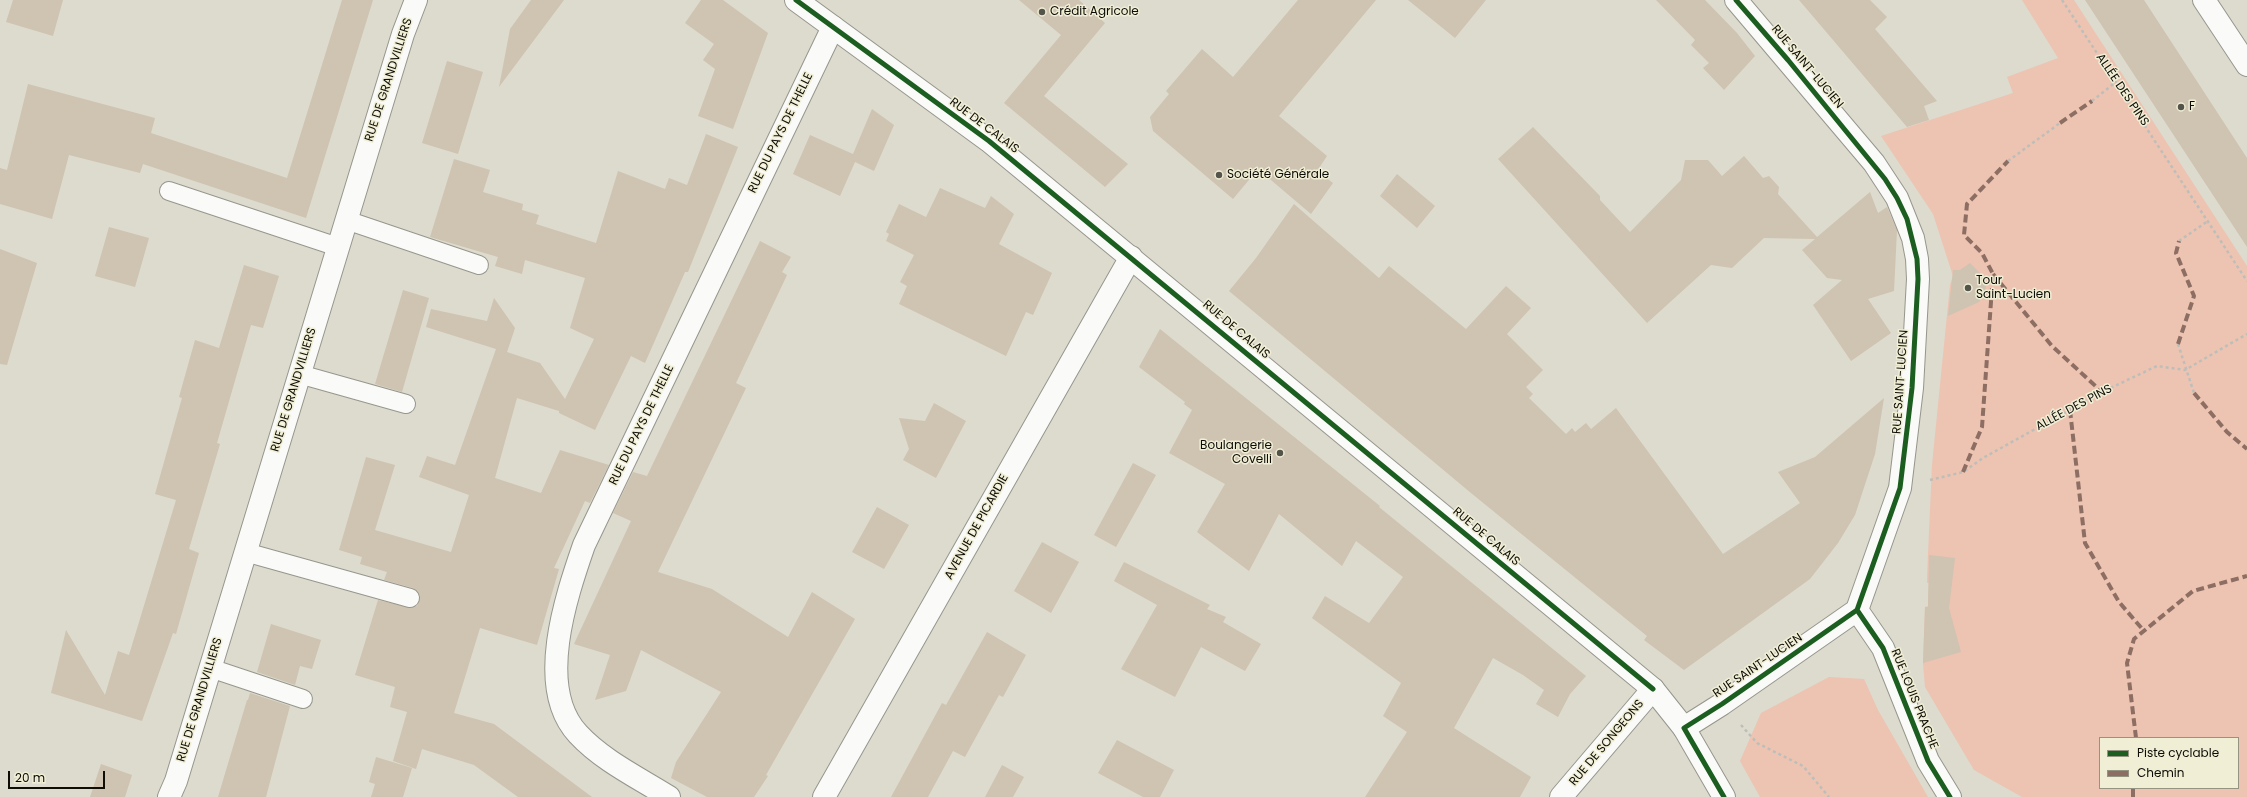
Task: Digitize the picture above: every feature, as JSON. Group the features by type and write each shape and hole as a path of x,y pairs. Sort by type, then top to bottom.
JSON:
{"street":[{"name":"RUE DE GRANDVILLIERS","path":"173,792 403,34 416,0"},
{"name":"RUE DE CALAIS","path":"796,0 989,141 1653,690 1684,728 1724,797"},
{"name":"RUE SAINT-LUCIEN","path":"1684,728 1722,704 1857,610 1900,488 1911,403 1918,279 1917,259 1909,225 1898,198 1874,164 1736,0"},
{"path":"2204,0 2247,65"},
{"name":"RUE DU PAYS DE THELLE","path":"669,797 599,752 578,734 560,702 556,683 556,661 565,611 584,545 833,27"},
{"name":"AVENUE DE PICARDIE","path":"824,797 1131,257"},
{"name":"RUE LOUIS PRACHE","path":"1857,610 1883,648 1928,760 1950,797"},
{"name":"RUE DE SONGEONS","path":"1561,797 1653,690"}],"lane":[{"path":"169,191 338,247"},
{"path":"346,220 479,265"},
{"path":"299,374 406,404"},
{"path":"245,552 410,598"},
{"path":"210,668 303,699"}],"path":[{"path":"2092,101 2116,82"},
{"path":"2008,161 2060,123"},
{"path":"2179,240 2208,220"},
{"path":"2185,370 2247,334"},
{"path":"2178,344 2185,370 2194,393"},
{"path":"1722,704 1757,743 1804,766 1829,797"}],"shaded area":[{"path":"2022,0 2074,0 2247,266 2247,797 2022,797 1974,770 1925,687 1923,663 1925,607 1928,606 1929,583 1927,583 1927,577 1932,465 1950,285 1953,276 1933,214 1881,136 2013,93 2007,77 2058,58"},
{"path":"1829,677 1864,679 1878,710 1928,797 1760,797 1740,761 1761,713"}],"building":[{"path":"13,0 63,0 53,36 6,22"},
{"path":"342,0 373,0 306,218 143,164 140,173 69,155 52,219 0,204 0,168 7,170 28,84 155,118 151,133 287,178"},
{"path":"531,0 564,0 499,87 510,29"},
{"path":"701,0 723,0 768,33 733,129 698,116 715,69 703,60 714,44 685,23"},
{"path":"1019,0 1079,0 1105,23 1044,96 1128,164 1105,187 1004,103 1061,35"},
{"path":"1298,0 1376,0 1279,116 1327,156 1317,171 1333,183 1311,214 1258,169 1233,199 1153,131 1150,117 1169,94 1166,91 1202,49 1233,77"},
{"path":"1408,0 1486,0 1455,38"},
{"path":"1656,0 1705,0 1737,33 1755,56 1724,90 1703,68 1709,63 1691,45 1695,40"},
{"path":"1799,0 1870,0 1887,17 1875,29 1937,101 1924,106 1929,120 1907,127"},
{"name":"F","path":"2085,0 2144,0 2247,158 2247,247"},
{"path":"447,61 483,72 458,154 422,143"},
{"path":"872,109 894,125 874,171 855,162 840,196 793,174 810,135 853,154"},
{"path":"1533,127 1600,196 1600,200 1630,232 1681,180 1685,160 1708,160 1722,176 1744,156 1763,178 1769,176 1779,187 1778,194 1817,237 1870,192 1878,213 1887,207 1897,230 1894,291 1868,299 1891,333 1851,361 1813,305 1842,280 1827,278 1802,250 1815,239 1764,238 1732,268 1711,265 1647,323 1498,159"},
{"path":"706,134 738,147 688,272 685,272 645,363 631,356 595,430 559,413 559,411 517,398 495,478 541,493 560,450 609,465 590,503 585,501 554,568 559,569 537,645 480,628 454,713 494,724 592,797 518,797 474,765 422,749 416,769 393,761 407,712 390,707 395,687 355,675 378,600 412,608 418,605 420,596 413,588 384,580 387,572 360,564 362,557 339,550 366,457 395,465 375,530 451,552 469,495 419,477 427,456 455,465 496,349 426,327 431,309 487,321 494,298 515,328 507,352 540,363 565,399 594,339 570,328 585,278 525,260 522,274 495,266 498,257 430,237 454,159 490,170 483,192 523,204 522,210 539,215 536,224 596,243 618,171 665,189 669,178 687,185"},
{"path":"1397,174 1435,206 1417,228 1380,196"},
{"path":"940,188 985,208 991,196 1014,214 999,244 1052,273 1033,315 1026,312 1006,356 899,304 907,286 900,282 914,255 886,241 889,234 886,232 899,204 926,217"},
{"path":"1294,204 1379,278 1389,266 1466,329 1506,286 1531,308 1507,334 1543,370 1526,387 1533,394 1529,398 1566,434 1572,428 1575,432 1586,423 1591,429 1616,408 1723,554 1800,503 1778,472 1815,457 1884,398 1875,454 1855,515 1838,543 1810,579 1684,670 1644,640 1647,636 1471,493 1229,291 1256,258"},
{"path":"109,227 149,238 135,287 95,276"},
{"path":"760,241 791,257 782,272 787,275 736,383 746,388 658,572 712,589 788,637 812,592 855,619 766,775 768,776 754,797 707,797 671,778 676,762 721,692 641,650 626,691 595,700 610,655 574,644 631,521 613,513 633,472 647,476"},
{"path":"0,249 37,263 7,365 0,364"},
{"name":"Tour Saint-Lucien","path":"1970,263 1983,276 1986,286 1985,293 1979,302 1948,316 1953,270 1960,270"},
{"path":"244,265 279,276 263,328 251,325 217,443 220,444 189,549 199,553 176,634 173,633 142,721 51,693 66,630 105,695 118,651 129,655 176,500 155,494 182,398 179,397 195,340 219,348"},
{"path":"403,290 429,298 402,392 375,384"},
{"path":"1160,329 1380,506 1379,507 1586,676 1570,694 1558,717 1536,704 1544,690 1523,675 1493,658 1454,728 1531,777 1520,797 1365,797 1407,732 1383,716 1401,683 1312,618 1325,596 1369,623 1403,577 1356,541 1342,566 1279,514 1249,571 1197,532 1225,484 1169,453 1192,410 1184,404 1185,402 1139,367"},
{"path":"934,403 966,421 936,478 903,460 909,449 899,418 925,421"},
{"path":"1133,463 1156,475 1116,547 1094,535"},
{"path":"877,507 909,525 884,569 852,552"},
{"path":"1042,542 1079,562 1051,613 1014,591"},
{"path":"1929,555 1955,558 1949,608 1961,652 1923,663 1925,607 1928,607"},
{"path":"1124,562 1210,605 1207,609 1226,617 1223,622 1261,644 1245,671 1201,647 1175,697 1121,669 1157,605 1114,581"},
{"path":"271,624 321,640 312,669 300,666 295,685 257,672"},
{"path":"987,632 1026,655 1003,697 999,695 965,757 953,751 928,797 891,797 942,703 946,705"},
{"path":"250,693 290,706 266,797 218,797 247,700"},
{"path":"1117,740 1174,770 1160,797 1143,797 1098,773"},
{"path":"376,757 412,768 403,797 371,797 375,784 369,782"},
{"path":"101,764 132,775 125,797 90,797"},
{"path":"1002,765 1024,777 1013,797 985,797"}],"marked path":[{"path":"2060,123 2092,101"},
{"path":"1963,472 1982,427 1993,274 1982,253 1964,235 1967,204 2008,161"},
{"path":"2178,344 2194,296 2176,253 2179,241"},
{"path":"1993,274 2052,346 2102,392"},
{"path":"2194,393 2227,432 2247,449"},
{"path":"2070,410 2085,543 2119,602 2144,631"},
{"path":"2136,737 2127,663 2134,639 2193,591 2247,576"},
{"path":"2133,789 2133,797"}],"cycle path":[{"path":"796,0 989,141 1653,689"},
{"path":"1724,797 1684,728 1722,704 1857,610 1900,488 1912,388 1918,279 1917,259 1907,219 1897,198 1885,179 1788,60 1736,0"},
{"path":"1857,610 1883,648 1928,761 1950,797"}],"place":[{"name":"Crédit Agricole","path":"1042,12"},
{"name":"F","path":"2181,107"},
{"name":"Société Générale","path":"1219,175"},
{"name":"Tour Saint-Lucien","path":"1968,288"},
{"name":"Boulangerie Covelli","path":"1280,453"}]}
